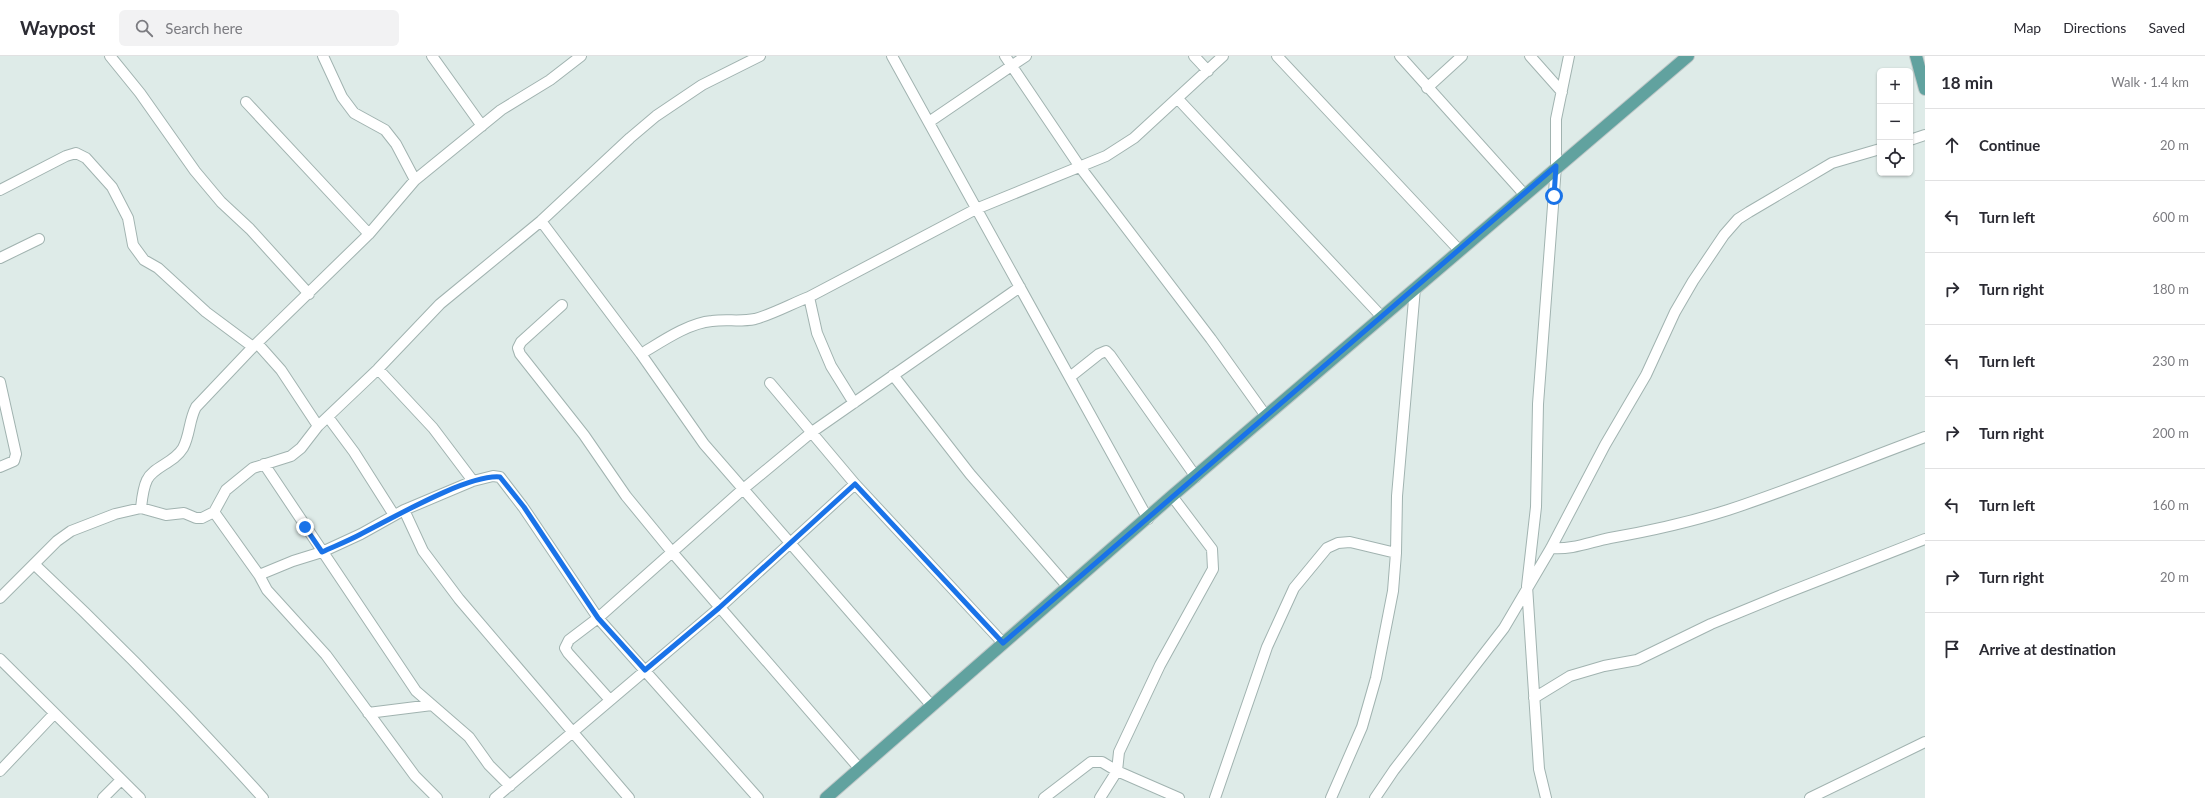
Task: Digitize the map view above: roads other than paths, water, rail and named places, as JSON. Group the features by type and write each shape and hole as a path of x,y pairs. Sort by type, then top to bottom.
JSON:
{"main road":[{"path":"826,798 931,705 1148,519 1172,496 1196,477 1556,166 1688,56"},
{"path":"1916,56 1924,83"}],"street":[{"path":"110,56 140,93 204,181 309,294"},
{"path":"323,56 342,97 354,113 385,130 396,144 415,180"},
{"path":"432,56 482,126"},
{"path":"141,508 147,480 151,474 171,462 184,446 190,417 196,407 255,345 369,234 415,180 500,110 550,80 582,56"},
{"path":"0,598 57,541 71,531 115,514 141,508 166,515 190,514 196,518 214,512 226,490 237,479 253,468 291,456 301,448 318,426 378,368 440,304 541,221 656,116 702,85 760,56"},
{"path":"892,56 1148,519"},
{"path":"1005,56 1080,167 1211,339 1266,416"},
{"path":"929,122 1026,56"},
{"path":"1194,56 1208,71"},
{"path":"641,354 671,336 712,321 741,321 757,318 808,296 976,209 1106,156 1134,138 1223,56"},
{"path":"1277,56 1459,250"},
{"path":"1400,56 1427,88 1524,194"},
{"path":"1427,88 1462,56"},
{"path":"1530,56 1562,92"},
{"path":"1546,798 1539,769 1528,586 1536,507 1538,404 1556,166 1556,119 1569,66 1569,56"},
{"path":"1178,99 1382,317"},
{"path":"246,102 369,234"},
{"path":"1913,139 1925,135"},
{"path":"1375,798 1394,770 1504,628 1551,548 1601,452 1646,375 1675,312 1724,234 1738,219 1832,163 1877,150"},
{"path":"0,190 66,156 76,153 86,158 112,187 128,218 133,245 144,260 158,268 206,312 255,345 281,370 318,426"},
{"path":"541,221 641,354 704,444 742,490 931,705"},
{"path":"0,258 39,239"},
{"path":"610,700 565,648 568,640 598,618 742,490 812,432 1020,287"},
{"path":"1331,798 1362,727 1374,685 1393,591 1396,553 1397,496 1415,288"},
{"path":"808,296 817,333 831,366 854,403"},
{"path":"562,305 522,342 518,348 520,354 584,435 626,496 719,608 859,768"},
{"path":"1070,377 1099,354 1106,351 1110,354 1196,477"},
{"path":"378,368 434,428 473,481"},
{"path":"893,375 970,474 1068,587"},
{"path":"0,382 16,454 14,461 0,467"},
{"path":"770,383 855,484 1003,643"},
{"path":"328,417 354,452 394,515"},
{"path":"1551,548 1565,550 1605,539 1656,530 1728,510 1925,437"},
{"path":"264,464 416,691 469,737 489,765 504,794 574,731 719,608 855,484"},
{"path":"260,576 293,561 322,552 361,534 404,510 473,481 494,476 500,477 598,618 758,798"},
{"path":"1100,798 1117,771 1120,752 1160,665 1213,569 1212,549 1172,496"},
{"path":"404,510 423,551 459,599 574,731 629,798"},
{"path":"214,512 260,576 267,590 326,655 415,776 437,798"},
{"path":"1534,698 1570,676 1604,666 1637,660 1711,624 1925,539"},
{"path":"1215,798 1267,647 1294,588 1327,548 1338,543 1350,542 1396,553"},
{"path":"34,564 98,624 191,719 263,798"},
{"path":"0,659 140,798"},
{"path":"368,713 432,706"},
{"path":"0,771 54,714"},
{"path":"1810,798 1925,742"},
{"path":"1044,798 1091,762 1102,762 1117,771 1179,798"},
{"path":"104,798 121,780"}]}
